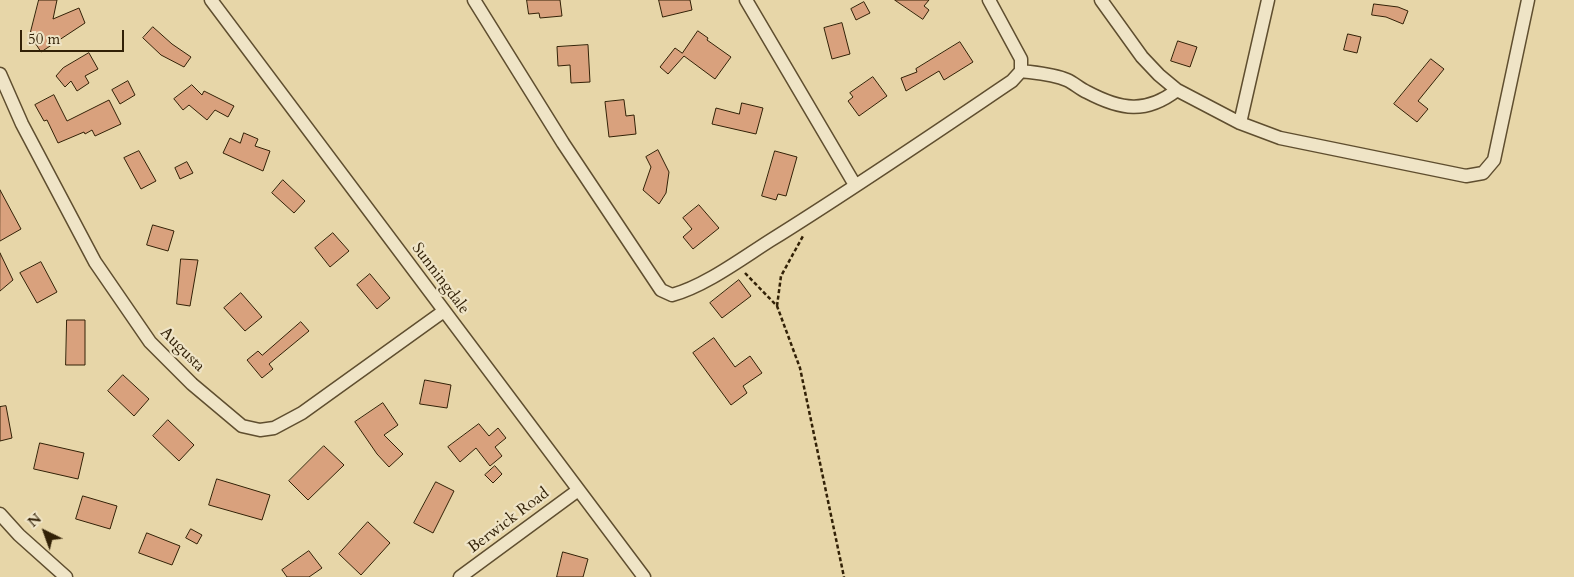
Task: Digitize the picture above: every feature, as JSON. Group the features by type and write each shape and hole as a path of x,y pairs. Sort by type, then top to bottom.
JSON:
{"street":[{"name":"Sunningdale","path":"211,0 577,491 644,577"},
{"path":"474,0 563,143 661,290 672,295 684,292 814,214 1012,82 1021,71 1021,59 989,0"},
{"path":"746,0 855,186"},
{"path":"1101,0 1142,56 1159,75 1178,90 1240,123 1280,138 1466,176 1483,173 1494,160 1528,0"},
{"path":"1240,123 1268,0"},
{"path":"1021,71 1067,80 1087,92 1134,108 1152,106 1178,90"},
{"name":"Augusta","path":"0,74 22,124 95,262 150,342 192,384 242,426 260,430 274,428 302,413 444,311"},
{"name":"Berwick Road","path":"460,577 577,491"},
{"path":"0,514 66,577"}],"path":[{"path":"777,306 782,276 814,214"},
{"path":"735,262 777,306 800,368 844,577"}],"building":[{"path":"39,0 57,0 53,19 79,8 85,23 41,52 30,35"},
{"path":"527,0 560,0 562,16 540,18 539,13 529,14"},
{"path":"659,0 690,0 692,10 663,17"},
{"path":"895,0 929,0 924,6 929,10 923,19"},
{"path":"864,2 870,13 856,20 851,9"},
{"path":"1374,4 1398,7 1408,11 1403,24 1386,17 1372,15"},
{"path":"842,23 850,54 832,59 824,28"},
{"path":"153,27 172,44 191,57 184,67 161,55 143,38"},
{"path":"698,31 731,57 715,79 684,56 668,74 660,67 675,48 682,53"},
{"path":"1348,34 1361,37 1357,53 1344,50"},
{"path":"1178,41 1197,47 1190,67 1171,61"},
{"path":"960,42 973,62 944,80 939,71 906,91 901,78 917,72 916,69"},
{"path":"588,45 590,82 571,83 570,65 558,66 557,47"},
{"path":"89,53 98,69 85,76 89,83 77,91 71,81 65,87 56,76 63,68"},
{"path":"1431,59 1444,69 1418,101 1428,109 1417,122 1394,104"},
{"path":"873,77 887,96 859,116 848,101 853,97 850,93"},
{"path":"128,81 135,95 120,104 112,90"},
{"path":"192,85 202,95 204,91 234,106 228,117 215,110 207,120 189,105 183,110 174,99"},
{"path":"54,95 67,121 109,100 121,124 95,136 92,130 58,143 47,120 44,121 35,105"},
{"path":"624,100 626,116 634,115 636,134 609,137 605,102"},
{"path":"742,103 763,108 756,134 712,124 716,108 739,114"},
{"path":"244,133 258,139 255,146 270,151 263,171 223,153 230,138 240,143"},
{"path":"658,150 669,172 666,193 659,204 643,190 651,167 646,157"},
{"path":"139,151 156,181 141,189 124,158"},
{"path":"775,151 797,157 786,196 778,194 776,200 762,196"},
{"path":"187,162 193,173 180,179 175,168"},
{"path":"283,180 305,201 294,213 272,193"},
{"path":"0,190 21,229 0,241"},
{"path":"699,205 719,228 693,249 683,237 692,229 683,218"},
{"path":"153,225 174,231 168,251 147,245"},
{"path":"333,233 349,251 330,267 315,248"},
{"path":"0,253 13,280 0,291"},
{"path":"181,259 198,260 190,306 177,304"},
{"path":"41,262 57,292 37,303 20,273"},
{"path":"370,274 390,298 377,309 357,285"},
{"path":"739,280 751,296 722,318 710,303"},
{"path":"241,293 262,317 245,331 224,308"},
{"path":"67,320 85,320 85,365 66,365"},
{"path":"301,322 309,331 269,364 273,369 262,378 247,360 258,351 262,355"},
{"path":"714,338 735,367 750,356 762,373 743,386 747,393 731,405 693,353"},
{"path":"123,375 149,399 134,416 108,391"},
{"path":"425,380 451,385 447,408 420,404"},
{"path":"383,403 398,425 384,435 403,454 389,467 377,454 355,422"},
{"path":"6,406 12,438 0,441 0,407"},
{"path":"168,420 194,445 179,461 153,436"},
{"path":"479,424 489,436 498,428 506,438 495,447 502,456 490,466 476,448 460,462 448,447"},
{"path":"40,443 84,453 78,479 34,469"},
{"path":"324,446 344,465 308,500 289,481"},
{"path":"495,466 502,474 493,483 485,475"},
{"path":"217,479 270,495 262,520 209,505"},
{"path":"436,482 454,491 433,533 414,523"},
{"path":"83,496 117,506 110,529 76,519"},
{"path":"368,522 390,543 361,575 339,554"},
{"path":"191,529 202,535 197,544 186,538"},
{"path":"147,533 180,546 172,565 139,553"},
{"path":"309,551 322,568 309,577 287,577 282,570"},
{"path":"563,552 588,559 583,577 557,577"}]}
